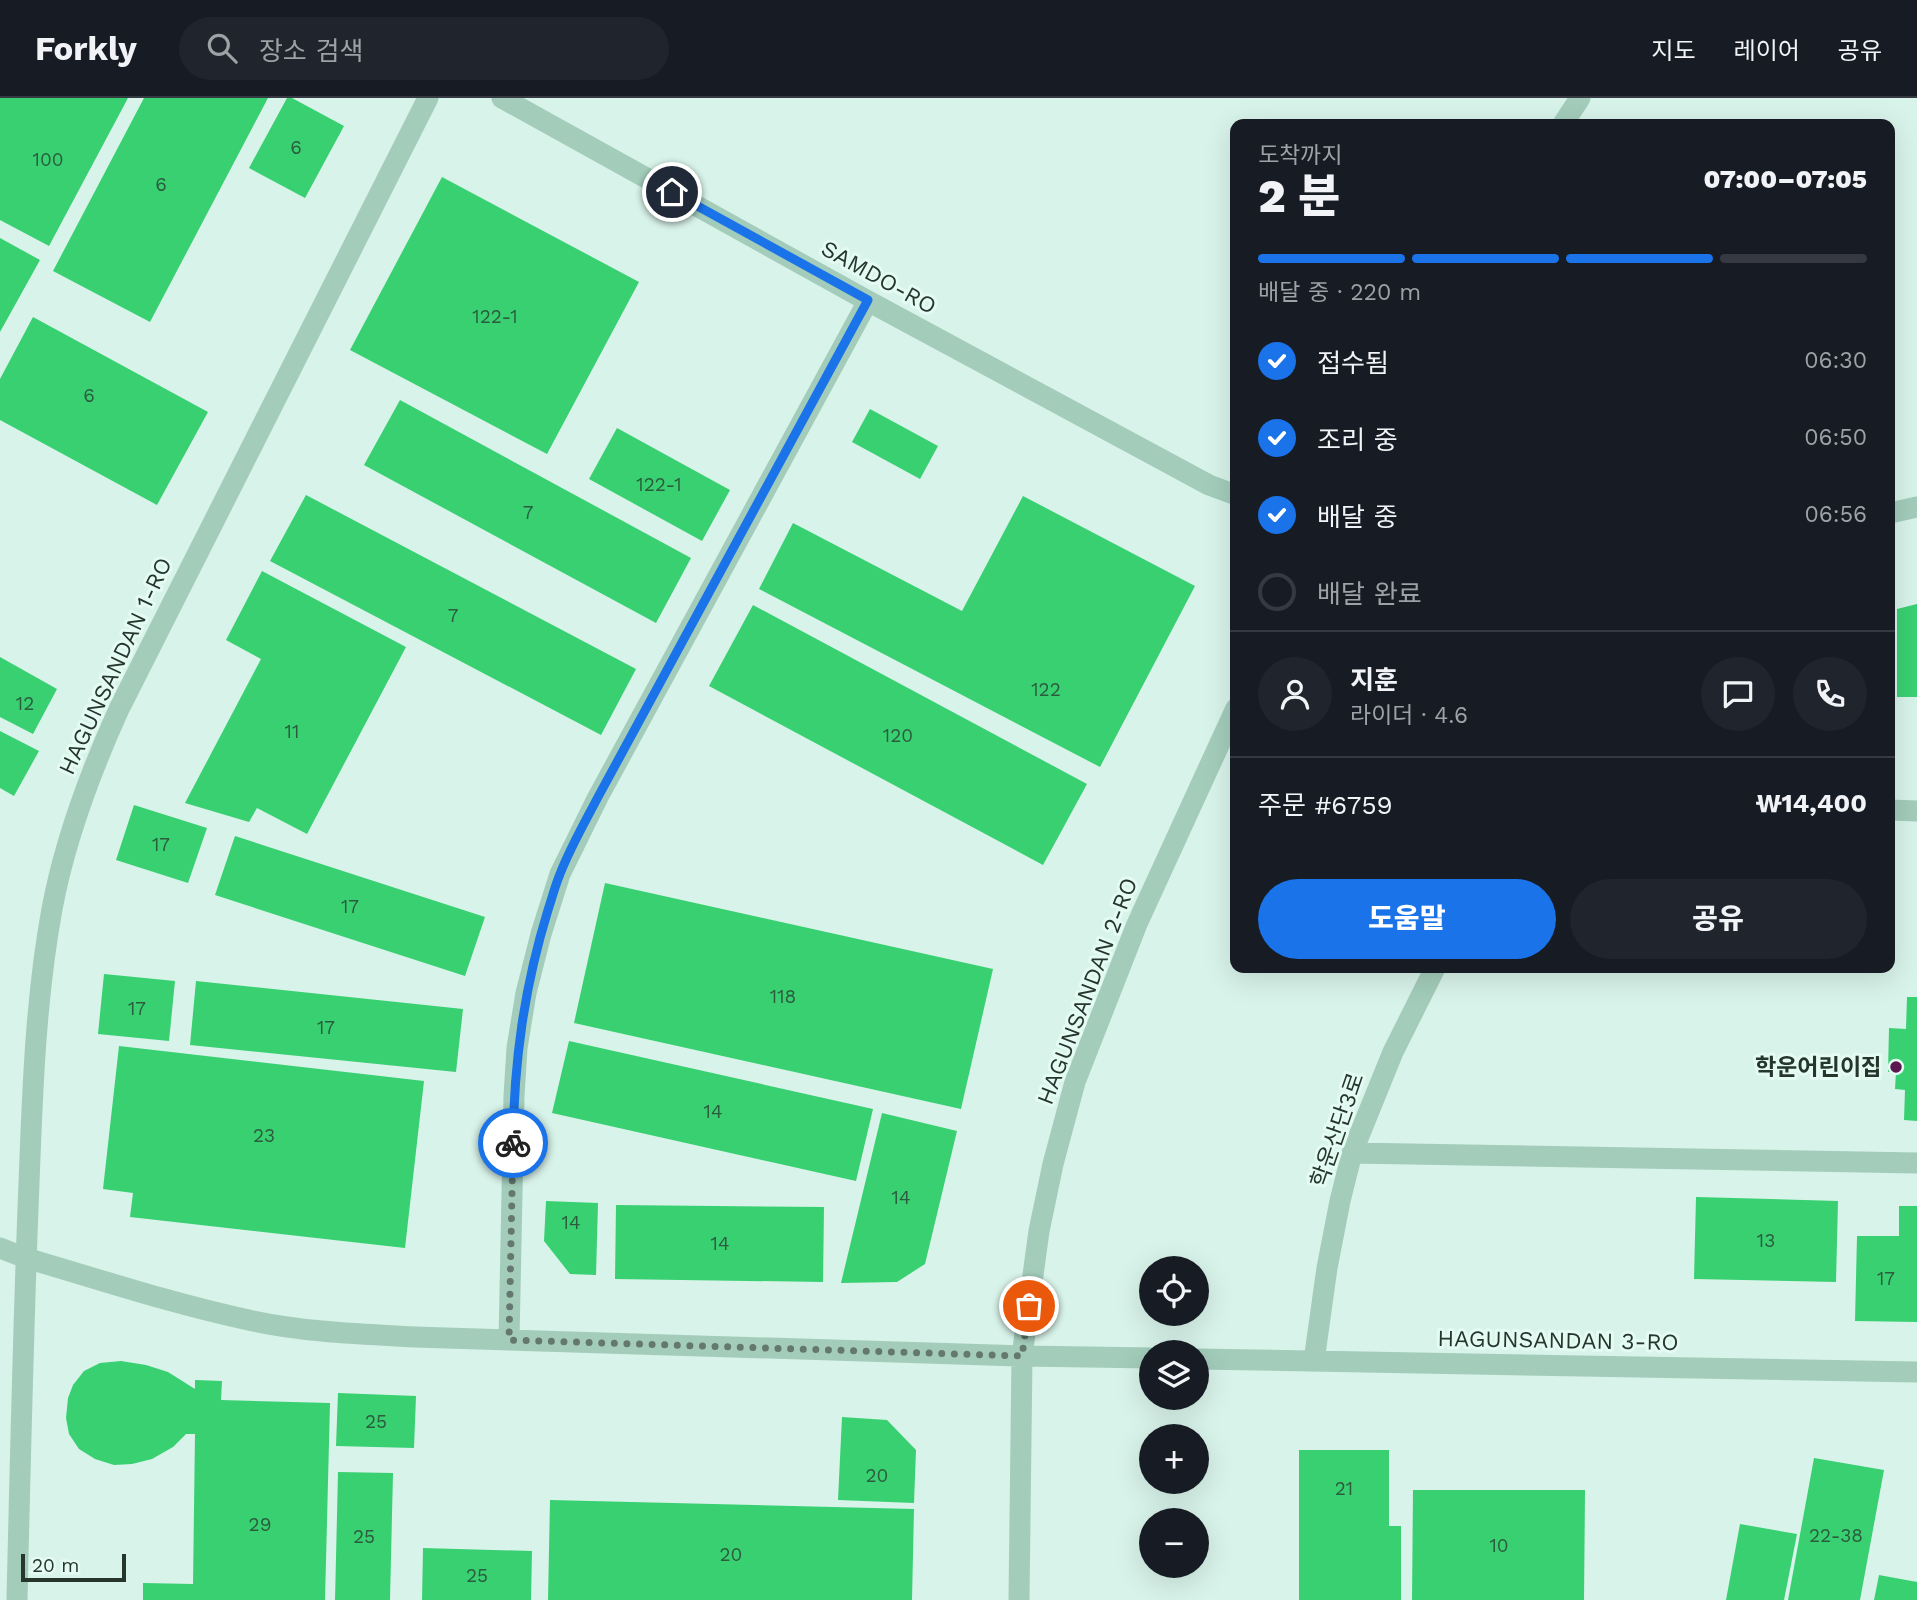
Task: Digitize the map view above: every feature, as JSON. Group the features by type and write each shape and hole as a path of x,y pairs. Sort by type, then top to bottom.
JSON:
{"street":[{"name":"HAGUNSANDAN 1-RO","path":"17,1600 33,1106 43,966 53,906 71,833 95,761 119,709 428,98"},
{"name":"SAMDO-RO","path":"502,98 1209,485 1230,493"},
{"path":"1566,119 1580,98"},
{"path":"509,1340 517,1048 529,981 560,874 598,797 868,300"},
{"path":"1895,512 1917,507"},
{"name":"HAGUNSANDAN 2-RO","path":"1019,1600 1022,1356 1039,1231 1053,1164 1075,1082 1137,924 1230,721"},
{"path":"1895,810 1917,811"},
{"name":"학운산단3로","path":"1314,1361 1327,1268 1352,1153 1393,1052 1432,973"},
{"path":"1352,1153 1917,1163"},
{"path":"0,1248 26,1258 243,1319 335,1333 1139,1358"},
{"name":"HAGUNSANDAN 3-RO","path":"1209,1359 1917,1373"}],"building":[{"path":"0,98 128,98 49,246 0,220"},
{"path":"144,98 268,98 150,322 53,271"},
{"path":"287,98 292,98 344,126 305,198 249,168"},
{"path":"442,177 639,282 547,454 350,350"},
{"path":"0,238 40,260 0,332"},
{"path":"33,317 208,412 157,505 0,420 0,379"},
{"path":"400,400 691,558 656,623 364,465"},
{"path":"870,409 938,446 920,479 852,442"},
{"path":"617,428 730,490 702,541 589,479"},
{"path":"306,495 636,669 601,735 270,561"},
{"path":"1023,496 1195,586 1100,767 759,589 793,523 962,611"},
{"path":"262,571 406,647 307,834 257,808 249,822 185,803 261,659 226,640"},
{"path":"1917,604 1917,697 1897,697 1897,609"},
{"path":"753,605 1087,784 1043,865 709,686"},
{"path":"0,657 57,689 33,734 0,717"},
{"path":"0,731 39,751 14,796 0,788"},
{"path":"134,805 207,828 188,883 116,860"},
{"path":"235,836 485,917 465,976 215,895"},
{"path":"605,883 993,969 961,1109 574,1023"},
{"path":"104,974 175,981 169,1041 98,1034"},
{"path":"196,981 463,1009 456,1072 190,1045"},
{"path":"1907,997 1917,997 1917,1121 1904,1120 1905,1090 1895,1089 1896,1072 1888,1072 1889,1028 1906,1029"},
{"path":"569,1041 873,1109 856,1181 552,1113"},
{"path":"119,1046 424,1081 405,1248 130,1217 133,1193 103,1189"},
{"path":"882,1113 957,1131 925,1264 897,1282 841,1283"},
{"path":"1696,1197 1838,1201 1836,1282 1694,1279"},
{"path":"546,1201 598,1203 596,1275 570,1274 544,1241"},
{"path":"616,1205 824,1207 823,1282 615,1279"},
{"path":"1899,1206 1917,1206 1917,1322 1855,1321 1857,1236 1899,1236"},
{"path":"121,1361 168,1372 195,1389 195,1380 222,1381 221,1400 330,1403 325,1600 143,1600 143,1583 193,1584 195,1434 186,1434 173,1447 152,1459 132,1464 114,1465 95,1459 79,1449 69,1434 66,1418 68,1398 73,1385 84,1371 100,1363"},
{"path":"338,1393 416,1396 414,1448 336,1446"},
{"path":"842,1417 887,1420 916,1450 914,1503 838,1500"},
{"path":"1299,1450 1389,1450 1389,1526 1401,1526 1401,1600 1299,1600"},
{"path":"1814,1458 1884,1470 1860,1600 1788,1600"},
{"path":"338,1472 393,1473 390,1600 335,1600"},
{"path":"1413,1490 1585,1490 1584,1600 1412,1600"},
{"path":"550,1500 914,1509 912,1600 548,1600"},
{"path":"1740,1524 1797,1534 1784,1600 1726,1600"},
{"path":"423,1548 532,1551 531,1600 422,1600"},
{"path":"1879,1575 1917,1582 1917,1600 1874,1600"}],"way so far":[{"path":"513,1143 509,1340 1022,1356 1029,1306"}],"place":[{"name":"학운어린이집","path":"1896,1067"}],"route":[{"path":"513,1143 517,1048 526,993 560,874 598,797 868,300 672,192"}]}
